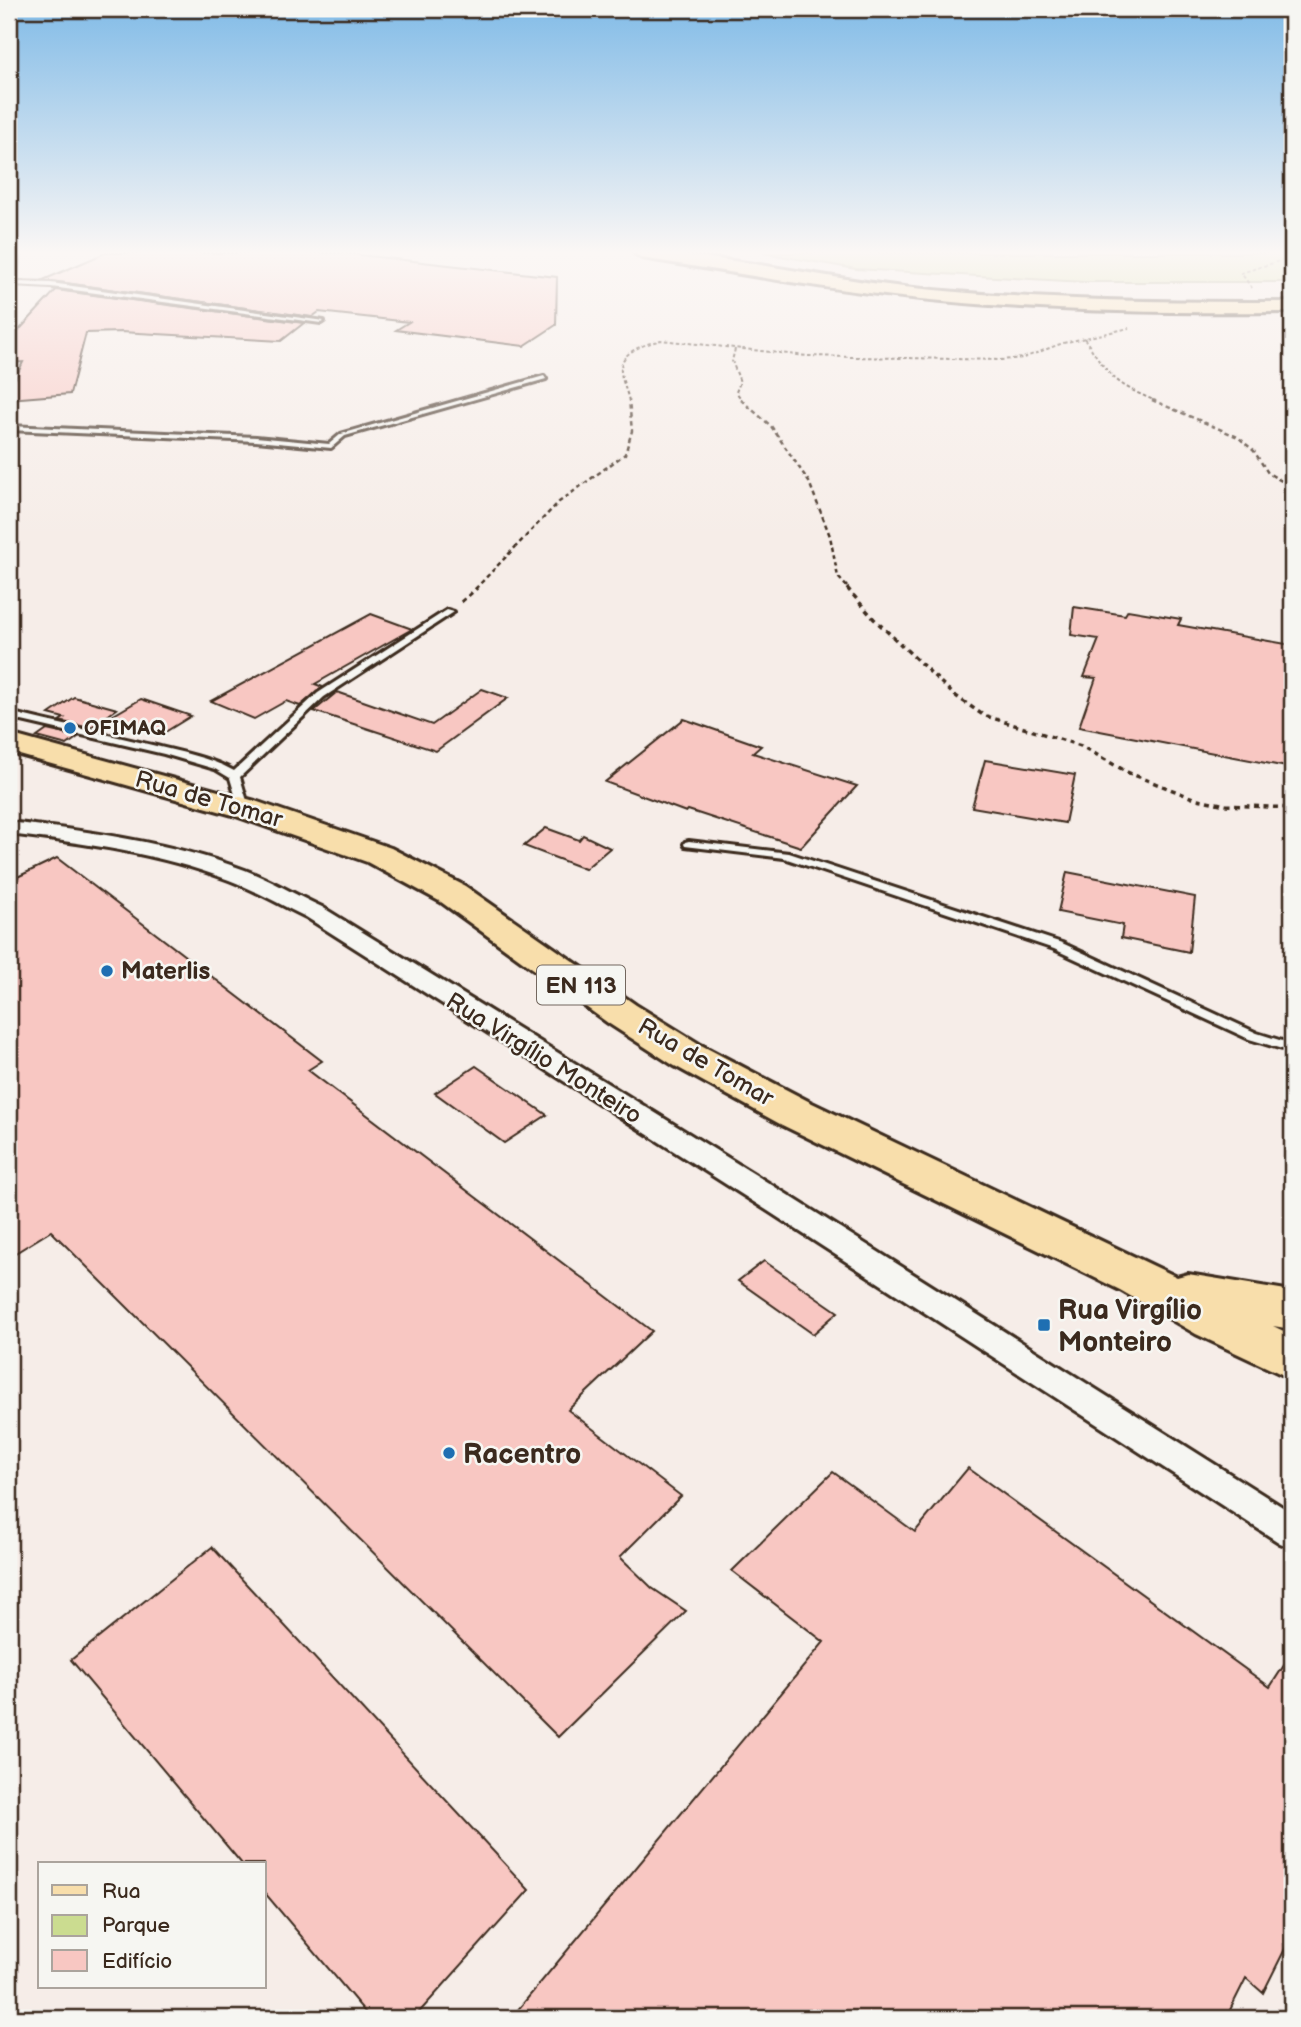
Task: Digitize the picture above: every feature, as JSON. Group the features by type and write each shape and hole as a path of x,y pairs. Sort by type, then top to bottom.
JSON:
{"main road":[{"name":"Rua de Tomar","path":"9,743 240,792 417,873 453,894 622,1014 687,1055 795,1113 1136,1277 1213,1320 1292,1358"},
{"name":"Rua de Tomar","path":"1136,1277 1187,1293 1292,1310"}],"street":[{"name":"Rua Virgílio Monteiro","path":"9,828 85,837 174,856 237,875 314,912 778,1203 1292,1532"}],"lane":[{"path":"9,428 256,439 331,446 343,435 544,378"},
{"path":"9,715 120,739 204,762 240,792 321,695 450,612"},
{"path":"689,844 785,855 1058,946 1253,1035 1292,1048"}],"path":[{"path":"450,612 481,586 565,497 620,459 629,449 633,433 625,379 620,370 623,360 637,348"},
{"path":"723,348 807,356 1001,360 1023,358 1051,348"},
{"path":"1091,348 1111,377 1125,388 1238,437 1254,452 1268,473 1292,487"},
{"path":"735,349 732,353 732,364 740,383 736,392 742,401 771,426 809,482 830,536 838,577 874,619 953,694 983,715 1081,746 1129,773 1193,798 1226,805 1292,808"}],"building":[{"path":"9,348 82,348 70,394 9,399 9,392 23,362 9,363"},
{"path":"1074,607 1125,615 1128,610 1181,619 1178,625 1292,645 1292,768 1079,727 1096,678 1084,677 1099,639 1071,635"},
{"path":"371,614 412,629 315,684 323,687 300,706 286,701 254,719 211,701"},
{"path":"482,689 508,698 436,751 314,711 337,692 432,725"},
{"path":"74,697 117,709 90,728 59,721 64,718 49,714"},
{"path":"141,699 191,716 162,734 112,716"},
{"path":"684,719 761,746 753,753 857,786 801,847 688,810 686,812 605,782"},
{"path":"47,730 78,737 67,745 37,737"},
{"path":"985,760 1075,775 1065,823 972,807"},
{"path":"546,828 579,840 583,835 610,848 585,869 524,846"},
{"name":"Racentro","path":"57,858 322,1061 308,1070 652,1331 568,1410 681,1496 620,1557 652,1588 686,1611 558,1737 51,1231 9,1257 9,881"},
{"path":"1067,872 1195,897 1189,952 1121,938 1123,925 1058,912"},
{"path":"476,1066 547,1115 504,1143 435,1093"},
{"path":"764,1261 838,1312 813,1334 738,1281"},
{"path":"968,1468 1270,1687 1292,1653 1292,1935 1263,1993 1246,1978 1226,2018 511,2018 824,1642 732,1571 833,1472 915,1532"},
{"path":"212,1547 529,1890 414,2018 370,2018 266,1894 266,1862 240,1862 71,1660"}],"place":[{"name":"OFIMAQ","path":"70,728"},
{"name":"Materlis","path":"107,971"},
{"name":"Rua Virgílio Monteiro","path":"1044,1325"},
{"name":"Racentro","path":"449,1453"}]}
